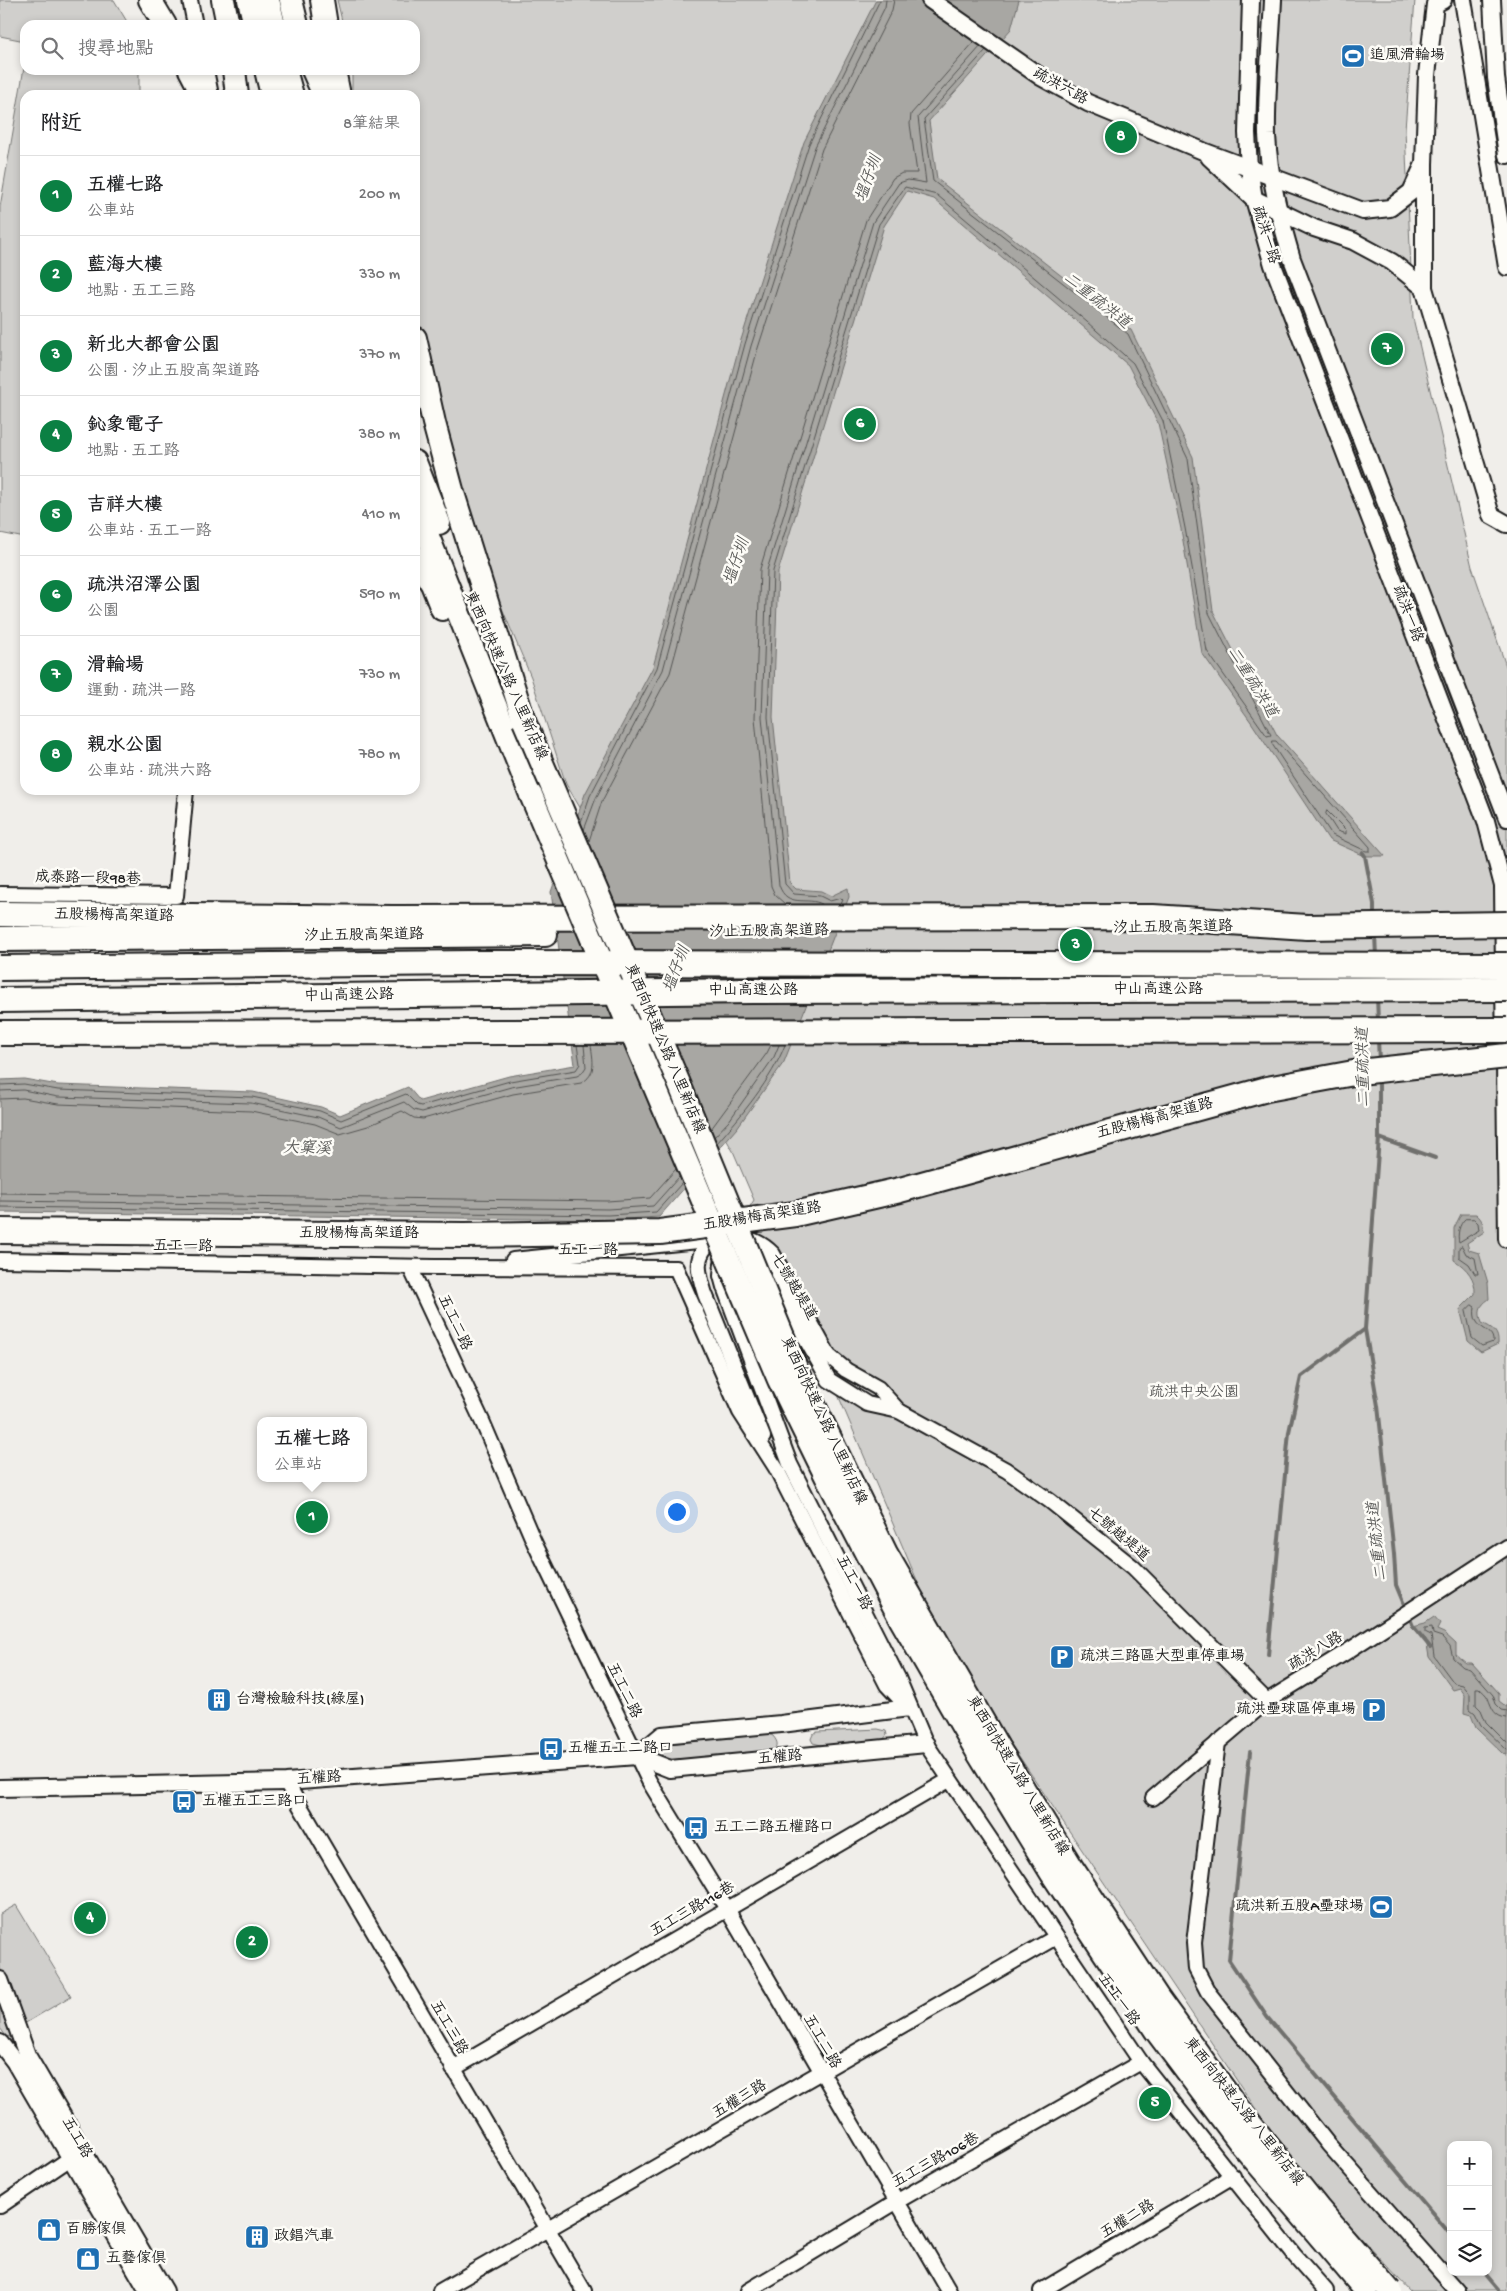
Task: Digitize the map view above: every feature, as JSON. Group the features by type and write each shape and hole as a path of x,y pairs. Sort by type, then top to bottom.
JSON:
{"highway":[{"path":"150,0 162,20"},
{"path":"223,0 227,20"},
{"path":"249,0 254,20"},
{"path":"268,0 273,20"},
{"path":"291,0 296,20"},
{"path":"322,0 325,20"},
{"path":"193,75 200,90"},
{"path":"235,75 236,90"},
{"path":"267,75 271,90"},
{"path":"286,75 291,90"},
{"path":"315,75 322,90"},
{"path":"335,75 338,90"},
{"path":"420,360 452,490 524,721"},
{"name":"東西向快速公路 八里新店線","path":"420,475 451,553 678,1081 796,1368 886,1553 998,1747 1073,1869 1158,1998 1236,2108 1318,2208 1390,2291"},
{"name":"東西向快速公路 八里新店線","path":"420,517 531,795 779,1380 827,1478 901,1620 1047,1867 1156,2031 1242,2144 1366,2291"},
{"path":"420,565 432,584 473,680 531,795"},
{"name":"五股楊梅高架道路","path":"0,914 383,918 1153,918 1307,927"},
{"name":"汐止五股高架道路","path":"0,939 1507,924"},
{"name":"中山高速公路","path":"0,968 472,962 1507,965"},
{"name":"中山高速公路","path":"0,1000 762,991 1507,989"},
{"path":"0,1033 1507,1030"},
{"name":"五股楊梅高架道路","path":"0,1231 465,1235 660,1232 795,1214 900,1190 1267,1089 1359,1072 1507,1056"}],"street":[{"path":"190,0 195,20"},
{"name":"疏洪六路","path":"930,0 1004,53 1041,77 1088,103 1203,151 1363,211 1390,208 1411,192 1424,164"},
{"name":"疏洪一路","path":"1251,0 1247,133 1249,168 1254,199 1273,265 1486,821 1503,886 1507,1239"},
{"name":"疏洪一路","path":"1273,0 1267,134 1278,211 1292,259 1507,818"},
{"path":"1443,0 1435,4 1427,75 1424,164 1424,288 1491,515 1507,524"},
{"path":"1463,0 1507,267"},
{"path":"1492,0 1496,78 1507,154"},
{"path":"207,75 210,90"},
{"name":"疏洪六路","path":"1203,151 1254,199"},
{"path":"1254,199 1314,228 1353,241 1392,262 1424,288"},
{"name":"成泰路一段98巷","path":"0,894 176,896 186,795"},
{"name":"七號越堤道","path":"435,1267 738,1237 750,1239 763,1244 773,1254 829,1356 846,1370 878,1388 899,1411"},
{"path":"712,1240 702,1250 699,1274 705,1294 776,1468"},
{"name":"七號越堤道","path":"790,1464 720,1276 722,1263 731,1255 744,1252 756,1255 763,1263 829,1380 867,1404 899,1411 1006,1470 1090,1532 1133,1567 1267,1701"},
{"name":"五工一路","path":"0,1260 410,1267 676,1268 740,1412 776,1468 887,1686 909,1708"},
{"name":"五工二路","path":"410,1267 483,1423 534,1542 649,1781 727,1909 948,2291"},
{"name":"五工一路","path":"790,1464 898,1678 909,1708 926,1744 949,1780 1141,2062 1295,2256 1326,2291"},
{"name":"疏洪八路","path":"1153,1798 1267,1701 1399,1619 1507,1547"},
{"path":"637,1756 662,1735 781,1724 909,1708"},
{"path":"1218,1742 1194,1943 1196,1969 1208,1992 1328,2144 1458,2291"},
{"name":"五權路","path":"0,1788 286,1782 637,1756 670,1769 926,1744"},
{"name":"五工三路116巷","path":"453,2069 949,1780"},
{"name":"五工三路","path":"286,1782 584,2291"},
{"name":"五權三路","path":"440,2291 1056,1937"},
{"name":"五工路","path":"0,1980 28,2055 76,2154 148,2291"},
{"name":"五工路","path":"0,2043 76,2154 165,2291"},
{"name":"五工三路106巷","path":"748,2291 896,2202 1141,2062"},
{"path":"0,2206 76,2154"},
{"name":"五權二路","path":"1040,2291 1233,2176"}],"green space":[{"path":"0,0 114,0 126,20 20,20 20,40 0,36"},
{"name":"疏洪中央公園","path":"337,0 1415,0 1405,129 1413,318 1472,567 1507,669 1507,2291 1410,2291 1293,2164 945,1646 827,1369 744,1216 754,1200 733,1151 680,1059 604,848 566,784 531,677 475,544 420,332 420,90 352,90 352,75 420,75 420,20 342,20"},
{"path":"23,75 139,75 139,90 20,90"},
{"path":"20,91 20,537 0,533 0,207"},
{"path":"878,1729 886,1731 887,1735 882,1741 821,1745 813,1743 811,1739 813,1734 817,1732"},
{"path":"769,1734 777,1742 777,1746 773,1751 669,1760 662,1755 662,1749 666,1744"},
{"path":"16,1905 71,1996 24,2024 0,1968 0,1914"},
{"path":"0,1995 14,2038 6,2036 0,2028"}],"water":[{"path":"876,0 1019,0 1011,29 929,121 937,179 1131,330 1193,457 1213,611 1277,735 1385,856 1365,856 1329,840 1251,722 1202,653 1181,529 1158,423 1128,365 934,199 907,191 884,226 778,572 773,717 790,883 796,889 821,891 831,896 848,888 849,897 784,1062 737,1128 659,1217 608,1220 0,1212 0,1080 24,1079 58,1085 253,1092 321,1107 340,1115 408,1087 420,1101 509,1076 575,1065 551,892 585,794 653,667 740,343 804,142"},
{"path":"1461,1214 1476,1214 1481,1220 1484,1232 1467,1243 1469,1250 1479,1253 1488,1283 1489,1299 1483,1304 1480,1312 1482,1323 1495,1331 1498,1344 1481,1352 1468,1341 1460,1309 1475,1294 1474,1283 1470,1274 1454,1260 1454,1228"},
{"path":"1434,1617 1440,1624 1437,1630 1444,1633 1456,1644 1456,1655 1466,1663 1472,1663 1499,1693 1499,1701 1507,1707 1507,1755 1502,1753 1476,1728 1471,1715 1464,1713 1465,1695 1460,1688 1453,1690 1429,1657 1426,1639 1416,1632 1413,1626 1425,1623"}],"waterway":[{"name":"二重疏洪道","path":"1363,853 1374,904 1374,919"},
{"name":"二重疏洪道","path":"1375,934 1376,957"},
{"name":"二重疏洪道","path":"1377,996 1378,1022"},
{"name":"二重疏洪道","path":"1378,1039 1379,1062"},
{"name":"二重疏洪道","path":"1379,1079 1379,1138 1365,1329 1378,1406 1396,1585 1413,1626 1430,1647"},
{"path":"1379,1138 1435,1158"},
{"name":"二重疏洪道","path":"1268,1655 1289,1432 1301,1377 1365,1329"},
{"path":"1250,1752 1229,1960 1267,2017 1448,2231"},
{"path":"1485,2276 1498,2291"}],"place":[{"name":"追風滑輪場","path":"1353,56"},
{"name":"親水公園","path":"1121,137"},
{"name":"滑輪場","path":"1387,349"},
{"name":"疏洪沼澤公園","path":"860,424"},
{"name":"新北大都會公園","path":"1076,945"},
{"name":"五權七路","path":"312,1517"},
{"name":"疏洪三路區大型車停車場","path":"1062,1657"},
{"name":"台灣檢驗科技(綠屋)","path":"219,1700"},
{"name":"疏洪壘球區停車場","path":"1374,1710"},
{"name":"五權五工二路口","path":"551,1749"},
{"name":"五權五工三路口","path":"184,1802"},
{"name":"五工二路五權路口","path":"696,1828"},
{"name":"疏洪新五股A壘球場","path":"1381,1907"},
{"name":"鈊象電子","path":"90,1918"},
{"name":"藍海大樓","path":"252,1942"},
{"name":"吉祥大樓","path":"1155,2103"},
{"name":"百勝傢俱","path":"49,2230"},
{"name":"政錩汽車","path":"257,2237"},
{"name":"五藝傢俱","path":"88,2259"}],"water label":[{"name":"塭仔圳","path":"870,179"},
{"name":"塭仔圳","path":"738,562"},
{"name":"塭仔圳","path":"678,970"},
{"name":"大窠溪","path":"307,1150"}]}
